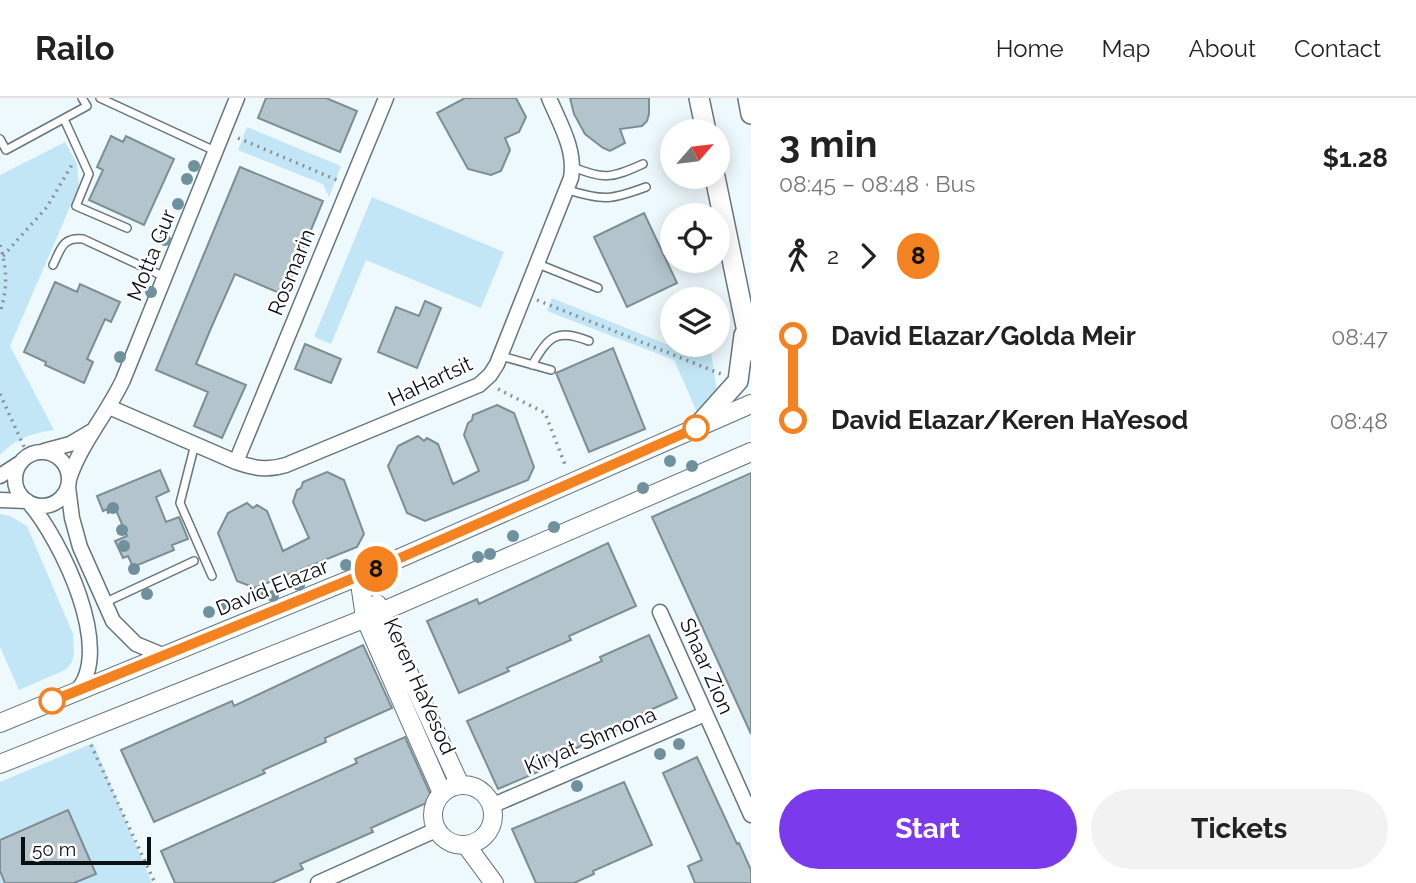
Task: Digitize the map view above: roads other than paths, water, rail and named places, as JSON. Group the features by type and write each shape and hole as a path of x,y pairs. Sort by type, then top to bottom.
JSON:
{"main road":[{"path":"699,98 703,119"},
{"path":"748,98 751,114"},
{"path":"718,189 751,351"},
{"path":"696,428 738,381 746,321"}],"street":[{"name":"Motta Gur","path":"69,483 79,455 109,407 126,373 237,98"},
{"name":"Rosmarin","path":"236,462 386,98"},
{"name":"HaHartsit","path":"109,407 236,462 261,469 281,467 484,382 501,356 568,190 573,167 569,147 549,98"},
{"name":"David Elazar","path":"0,723 359,576 751,404"},
{"name":"Motta Gur","path":"0,476 30,457 70,444 98,425"},
{"path":"0,764 373,615 751,452"},
{"path":"76,692 84,682 91,655 87,617 54,539 20,495 15,484 16,471 30,457 54,454 66,466 77,539 113,621 130,640 149,651 165,656"},
{"path":"0,500 51,505 62,498 69,483"},
{"name":"Keren HaYesod","path":"359,576 442,793"},
{"name":"Shaar Zion","path":"660,612 751,815"},
{"name":"Keren HaYesod","path":"373,615 460,785"},
{"name":"Kiryat Shmona","path":"491,806 705,713"},
{"path":"460,785 479,790 491,806 492,823 474,842 448,842 436,830 433,810 442,793 460,785"},
{"path":"318,883 436,830"},
{"path":"474,842 492,879"}],"lane":[{"path":"0,139 6,150 87,106 82,98"},
{"path":"100,98 215,151"},
{"path":"64,119 89,174 76,206 127,228"},
{"path":"573,167 593,176 617,176 643,164"},
{"path":"568,190 606,199 646,187"},
{"path":"53,265 64,244 74,238 83,239 164,277"},
{"path":"538,264 598,288"},
{"path":"532,365 545,343 556,336 572,334 589,341"},
{"path":"501,356 551,370"},
{"path":"195,444 180,503 212,576"},
{"path":"104,603 194,561"}]}
